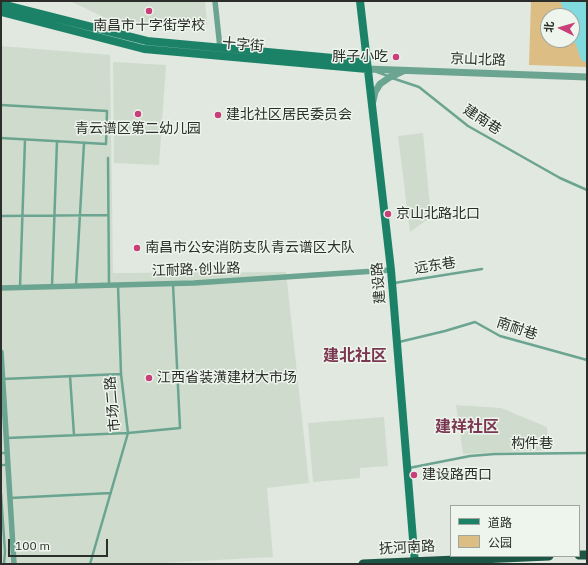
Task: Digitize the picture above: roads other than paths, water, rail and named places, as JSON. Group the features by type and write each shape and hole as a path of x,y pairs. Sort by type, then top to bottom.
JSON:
{"highway":[{"name":"抚河南路","path":"363,564 529,557"}],"main road":[{"name":"建设路","path":"360,1 391,270 407,468 412,563"},
{"name":"十字街","path":"1,4 147,41 367,65"},
{"name":"十字街","path":"1,12 144,49 367,65"}],"street":[{"path":"215,1 220,48"},
{"name":"京山北路","path":"367,65 406,70 587,77"},
{"path":"372,110 375,92 380,84 390,77 406,70"},
{"name":"江耐路·创业路","path":"1,288 172,283 391,270"},
{"path":"1,352 4,430 6,438 4,453 8,465 14,564"}],"lane":[{"name":"建南巷","path":"367,65 390,77 420,87 468,126 560,178 587,190"},
{"path":"1,105 107,111 106,144 1,138"},
{"path":"20,287 25,140"},
{"path":"52,286 57,142"},
{"path":"76,285 84,143"},
{"path":"108,158 109,285"},
{"path":"1,216 108,215"},
{"name":"远东巷","path":"392,283 482,269"},
{"path":"6,438 128,433 180,428 172,283"},
{"name":"市场二路","path":"90,564 128,433 120,374 118,284"},
{"name":"南耐巷","path":"397,343 475,322 500,336 587,360"},
{"path":"2,379 120,374"},
{"path":"70,376 74,435"},
{"name":"构件巷","path":"407,468 470,456 495,454 587,453"},
{"path":"1,465 8,465"},
{"path":"10,498 111,493"},
{"path":"1,494 5,552 4,564"}],"water":[{"path":"560,1 585,1 587,11 587,47 584,52 580,48 580,8 563,8"}],"waterway":[{"path":"580,37 586,56"}],"place":[{"name":"南昌市十字街学校","path":"149,11"},
{"name":"胖子小吃","path":"396,57"},
{"name":"青云谱区第二幼儿园","path":"138,114"},
{"name":"建北社区居民委员会","path":"218,115"},
{"name":"京山北路北口","path":"388,214"},
{"name":"南昌市公安消防支队青云谱区大队","path":"137,248"},
{"name":"江西省装潢建材大市场","path":"149,378"},
{"name":"建设路西口","path":"414,475"}],"district":[{"name":"建北社区","path":"355,356"},
{"name":"建祥社区","path":"467,427"}]}
